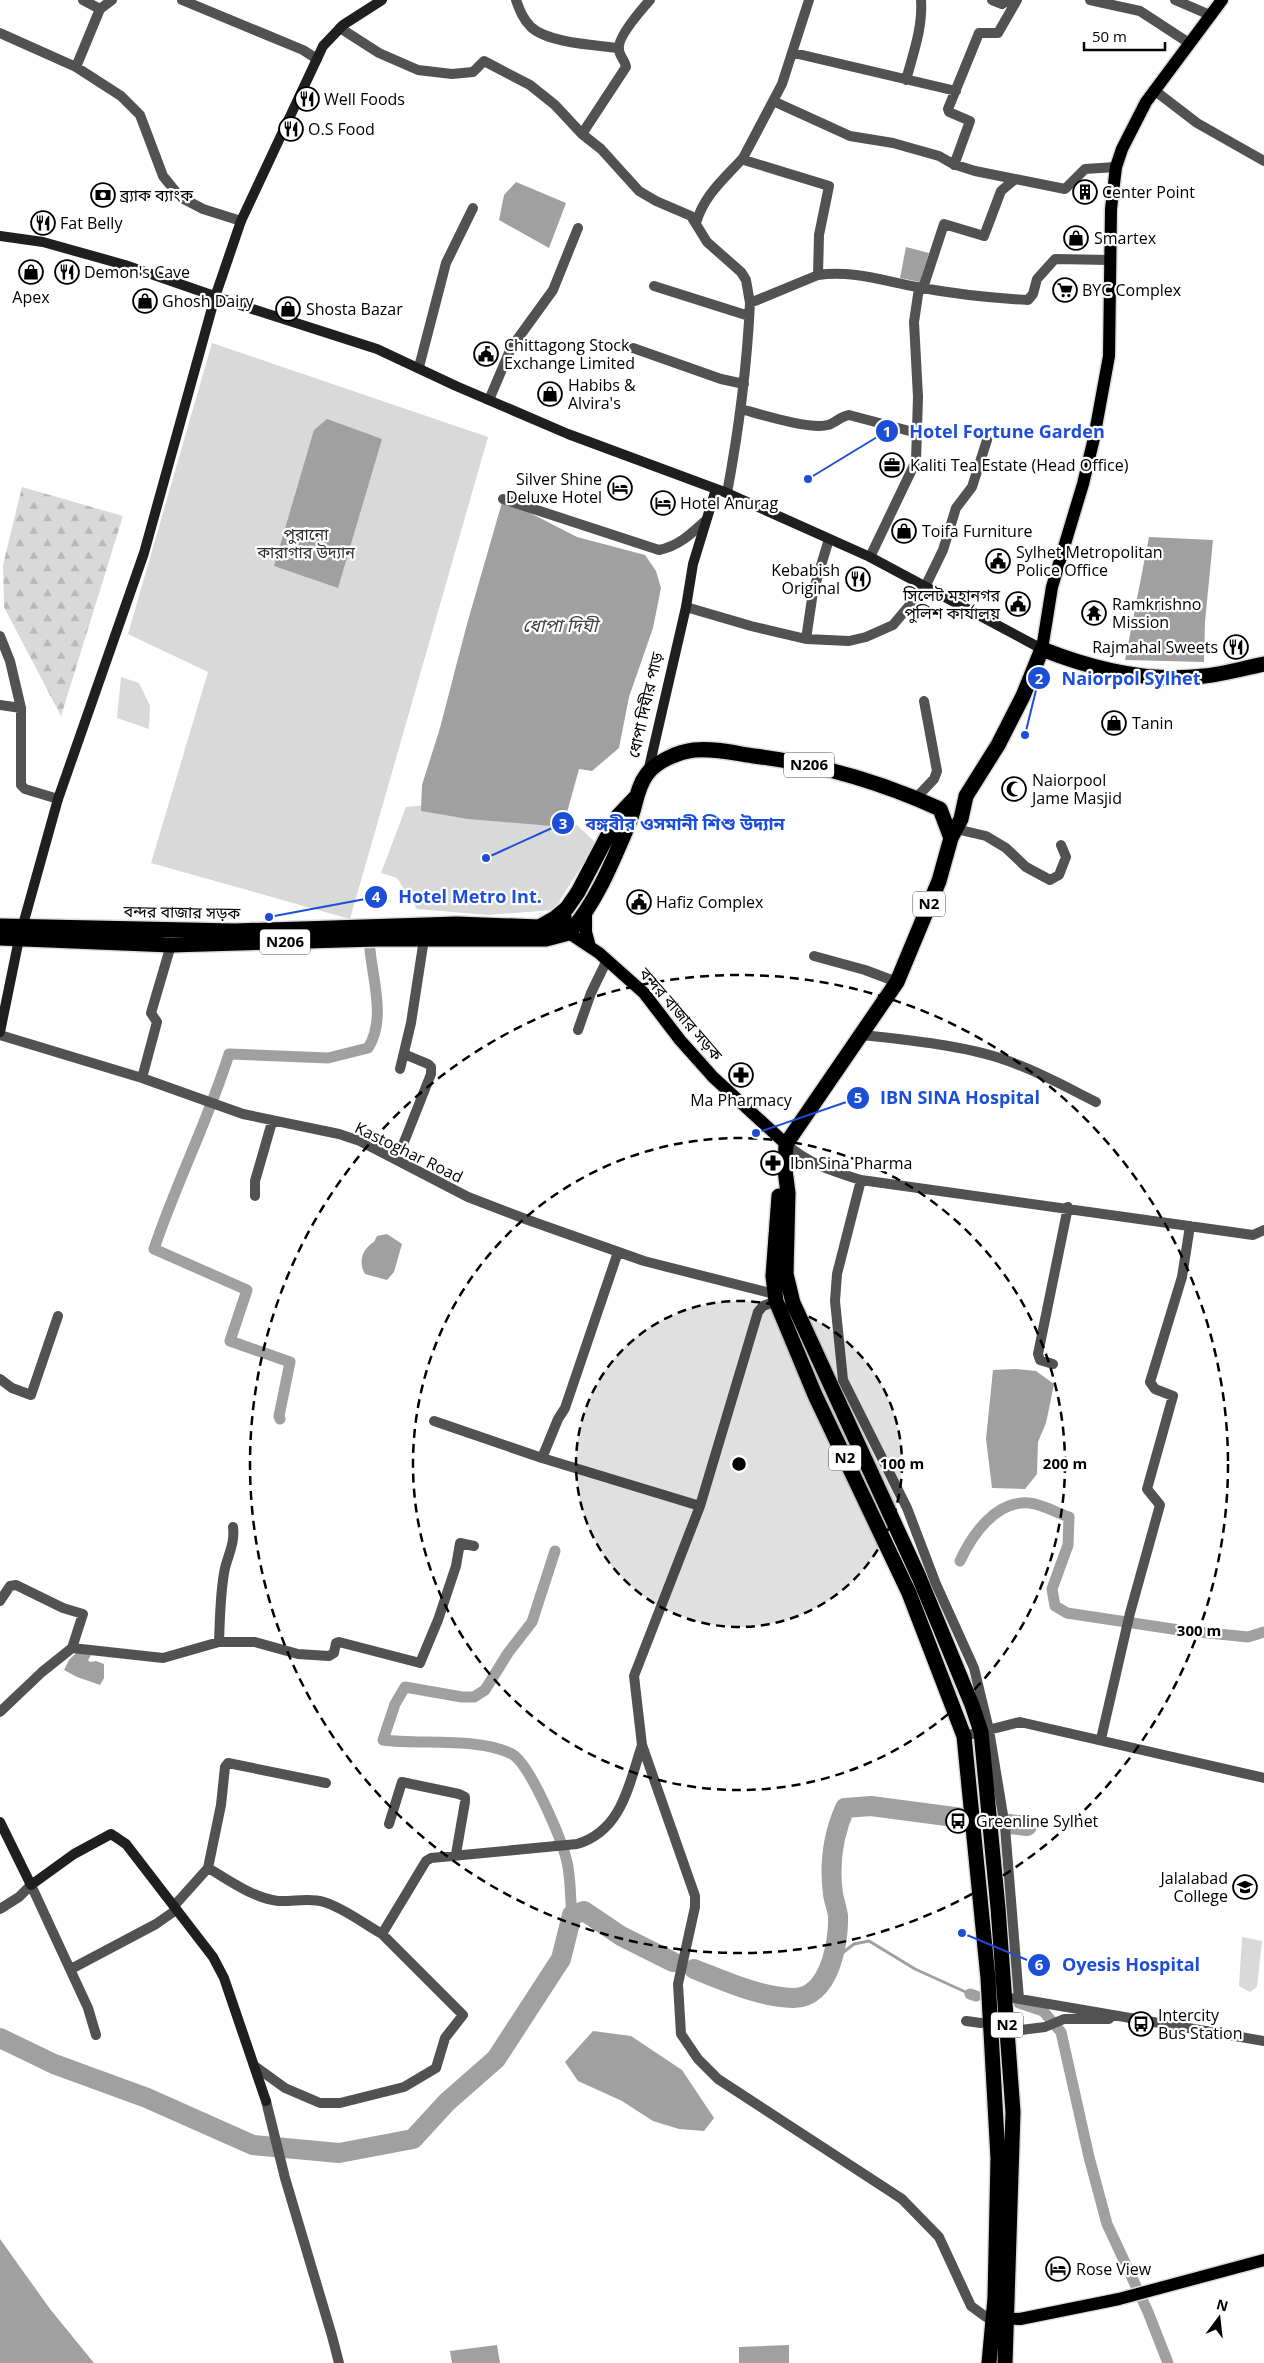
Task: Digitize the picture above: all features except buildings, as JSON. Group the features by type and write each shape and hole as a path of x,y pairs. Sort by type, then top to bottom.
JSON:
{"highway":[{"path":"1042,649 1079,664 1160,677 1204,676 1264,664"},
{"name":"N2","path":"989,2363 1000,2318 1013,2112 1012,1998 985,1731 920,1577 793,1303 786,1274 788,1193 785,1170 786,1144 897,982 939,881 954,834 961,819 966,796 998,745 1023,696 1042,649"},
{"name":"N206","path":"648,773 668,757 692,750 719,750 789,760 878,783 940,809"},
{"name":"ধোপা দিঘীর পাড়","path":"584,916 630,821 636,798 648,773"},
{"path":"954,834 940,809 966,796"},
{"name":"N206","path":"539,926 555,918 565,910 578,892 618,816 636,798"},
{"name":"N206","path":"0,938 20,934 171,944 424,939 546,939 569,933 584,916"},
{"name":"বন্দর বাজার সড়ক","path":"0,926 20,934 235,931 417,924 539,926 559,929 569,933"},
{"name":"N2","path":"785,1170 779,1192 774,1254 775,1297 815,1395 909,1593 964,1736 969,1767 988,1978 998,2158 1000,2318 1005,2363"}],"main road":[{"path":"0,1033 20,934 58,799 144,553 215,297 241,221 323,46 340,28 382,0"},
{"path":"0,236 52,244 125,265 215,297 345,337 419,367 568,434 727,493 870,557 1042,649 1052,587 1083,484 1094,438 1109,356 1111,209 1116,166 1122,149 1154,90 1222,0"},
{"name":"ধোপা দিঘীর পাড়","path":"648,773 686,607 693,564 704,522 716,489"},
{"path":"565,910 569,933"},
{"path":"584,916 590,947"},
{"name":"বন্দর বাজার সড়ক","path":"569,933 607,960 644,993 680,1040 713,1077 786,1144"},
{"path":"0,1822 4,1839 31,1885 74,1854 111,1834 126,1844 213,1957 224,1978 256,2067 266,2101"},
{"path":"1000,2318 1020,2319 1119,2300 1264,2260"}],"street":[{"path":"82,0 100,9"},
{"path":"76,67 100,9 112,0"},
{"path":"182,0 303,50 318,59"},
{"path":"516,0 522,16 533,29 553,38 618,48 626,61 626,67 582,134"},
{"path":"618,48 636,16 650,0"},
{"path":"696,223 701,206 710,193 743,158 782,84 794,52 809,0"},
{"path":"906,80 918,37 922,13 921,0"},
{"path":"992,0 1002,4 1008,0"},
{"path":"954,164 970,121 948,111 979,33 998,33 1017,0"},
{"path":"1090,0 1140,11 1189,43"},
{"path":"1175,0 1210,15"},
{"path":"340,28 379,53 418,70 452,74 473,72 484,61 499,67 530,85 555,105 582,134 601,149 639,191 656,201 691,216 707,242 741,272 746,280 750,303 741,409 727,493"},
{"path":"0,33 76,67 121,96 140,115 163,176 180,197 203,209 241,221"},
{"path":"794,52 956,91"},
{"path":"1154,90 1197,123 1255,158 1264,161"},
{"path":"773,101 850,136 894,143 939,156 954,164 1014,180 1065,189 1085,169 1116,166"},
{"path":"743,158 744,160 829,186 819,235 818,275"},
{"path":"870,557 916,461 918,397 914,322 921,288 944,224 984,236 1001,191 1014,180"},
{"path":"419,367 446,263 473,208"},
{"path":"489,400 511,348 553,290 578,228"},
{"path":"750,303 818,275 831,273 858,275 984,298 1028,300 1033,294 1037,279 1055,259 1110,260"},
{"path":"654,286 749,316"},
{"path":"633,348 721,379 744,384"},
{"path":"741,409 800,423 822,425 828,425 849,414 917,433"},
{"path":"686,607 751,626 806,639 849,641 893,625 925,587 942,550 956,508 972,487 987,440"},
{"path":"503,498 659,550 671,547 685,539 704,522"},
{"path":"806,639 813,592 829,539"},
{"path":"0,636 10,661 21,708 21,785 25,789 58,799"},
{"path":"916,798 934,779 937,771 924,700"},
{"path":"0,705 21,708"},
{"path":"954,834 986,836 1006,848 1026,867 1050,880 1059,875 1066,858 1061,845"},
{"path":"400,1069 411,1023 424,939"},
{"path":"142,1078 157,1022 151,1013 171,944"},
{"path":"814,956 865,970 897,982"},
{"path":"578,1030 591,993 607,960"},
{"name":"Kastoghar Road","path":"0,1033 142,1078 243,1114 272,1122 320,1130 360,1142 468,1198 618,1252 775,1297"},
{"path":"862,1035 900,1039 986,1054 1016,1063 1096,1102"},
{"path":"404,1054 431,1067 404,1142"},
{"path":"255,1196 255,1181 272,1122"},
{"path":"786,1144 801,1157 823,1168 861,1180 1068,1207 1253,1235 1264,1230"},
{"path":"861,1180 837,1274 836,1292 843,1380 907,1508 936,1584 974,1668 985,1731"},
{"path":"1053,1364 1040,1360 1038,1354 1068,1207"},
{"path":"1101,1739 1130,1613 1160,1505 1147,1489 1173,1396 1155,1389 1150,1382 1182,1277 1190,1226"},
{"path":"542,1458 558,1418 565,1408 618,1252"},
{"path":"775,1297 758,1312 700,1506 634,1676 642,1745 695,1896 695,1907 678,1984 681,2034 698,2059 718,2079 902,2199 939,2238 971,2306 986,2317 1000,2318"},
{"path":"0,1379 12,1388 31,1395 58,1316"},
{"path":"434,1421 542,1458 700,1506"},
{"path":"219,1642 225,1569 235,1538 233,1527"},
{"path":"72,1648 163,1658 219,1642 255,1642 298,1654 329,1656 334,1653 336,1643 339,1642 420,1663 438,1620 456,1566 460,1543 474,1546"},
{"path":"0,1601 10,1586 16,1585 63,1608 83,1614 72,1648 42,1672 0,1712"},
{"path":"964,1736 1020,1722 1101,1739 1264,1778"},
{"path":"382,1934 426,1860 456,1854 577,1844 598,1836 618,1815 642,1745"},
{"path":"71,1970 156,1924 175,1908 208,1868 221,1806 225,1766 228,1763 326,1783"},
{"path":"389,1824 402,1782 459,1794 465,1797 465,1802 456,1854"},
{"path":"208,1868 236,1885 264,1898 278,1901 316,1900 326,1902 382,1934 463,2015 445,2038 436,2068 404,2087 340,2103 320,2103 285,2088 256,2067"},
{"path":"0,1910 19,1897 31,1885 88,2008 96,2036"},
{"path":"1012,1998 1264,2041"},
{"path":"1021,2030 1045,2027 1064,2019 1120,2019 1169,2028 1181,2026"},
{"path":"966,2021 981,2024"},
{"path":"266,2101 285,2178 339,2363"}],"green space":[{"name":"পুরানো কারাগার উদ্যান","path":"212,343 488,437 350,919 151,863 208,672 128,634"},
{"path":"22,487 123,516 61,716 4,607 3,565"},
{"path":"121,677 139,683 150,706 149,729 117,718"},
{"path":"449,803 577,825 596,843 554,910 488,915 417,909 397,878 381,873 406,807"},
{"path":"1242,1937 1262,1941 1257,1987 1250,1992 1239,1986"}],"water":[{"path":"516,182 566,203 549,248 499,220 504,195"},
{"path":"906,247 929,253 920,282 900,278"},
{"path":"327,419 382,439 338,588 274,566 314,430"},
{"name":"ধোপা দিঘী","path":"503,499 577,537 645,555 656,571 661,588 653,628 629,697 619,748 592,771 579,769 563,827 468,819 421,811 422,785 440,728 467,624"},
{"path":"1149,537 1213,540 1205,622 1204,662 1125,660"},
{"path":"387,1234 402,1244 394,1272 387,1280 365,1274 362,1256 377,1236"},
{"path":"1016,1369 1036,1371 1054,1384 1046,1423 1038,1442 1037,1474 1025,1489 992,1488 986,1439 993,1370"},
{"path":"77,1652 91,1655 88,1660 90,1662 96,1661 104,1664 104,1678 100,1685 64,1670 69,1660"},
{"path":"593,2031 631,2036 682,2070 714,2118 704,2131 679,2129 653,2121 622,2101 578,2081 565,2062"},
{"path":"0,2239 50,2309 94,2363 0,2363"},
{"path":"497,2345 500,2363 452,2363 450,2351"},
{"path":"789,2345 789,2363 739,2363 739,2347"}],"waterway":[{"path":"280,1419 279,1416 290,1362 230,1341 247,1290 154,1249 212,1103 229,1054 328,1058 368,1048 376,1026 377,1013 370,950"},
{"path":"960,1561 978,1530 996,1513 1006,1507 1017,1504 1034,1504 1069,1517 1068,1545 1052,1589 1055,1606 1067,1613 1179,1630 1248,1637 1264,1632"},
{"path":"555,1551 532,1622 508,1653 485,1690 474,1697 462,1697 405,1687 395,1704 383,1740 466,1743 483,1745 512,1754 519,1761 536,1787 564,1851 569,1875 572,1915"},
{"path":"694,1969 742,1988 768,1995 793,1998 805,1996 823,1980 834,1954 838,1916 831,1872 835,1839 845,1808 871,1806 962,1818"},
{"path":"1009,1824 1027,1826"},
{"path":"0,2038 54,2064 147,2098 253,2145 339,2153 413,2139 447,2102 496,2059 561,1959 572,1915 584,1911 621,1936 673,1962"},
{"path":"832,1961 854,1944 869,1941 915,1969 970,1994"},
{"path":"970,1994 976,1996"},
{"path":"1019,2003 1043,2011 1061,2032 1089,2157 1107,2224 1148,2312 1168,2363"}],"place":[{"name":"Well Foods","path":"307,99"},
{"name":"O.S Food","path":"291,129"},
{"name":"Center Point","path":"1085,192"},
{"name":"ব্র্যাক ব্যাংক","path":"103,195"},
{"name":"Fat Belly","path":"43,223"},
{"name":"Smartex","path":"1076,238"},
{"name":"Apex","path":"31,272"},
{"name":"Demon's Cave","path":"67,272"},
{"name":"BYC Complex","path":"1065,290"},
{"name":"Ghosh Dairy","path":"145,301"},
{"name":"Shosta Bazar","path":"288,309"},
{"name":"Chittagong Stock Exchange Limited","path":"486,354"},
{"name":"Habibs & Alvira's","path":"550,394"},
{"name":"Kaliti Tea Estate (Head Office)","path":"892,465"},
{"name":"Hotel Fortune Garden","path":"808,479"},
{"name":"Silver Shine Deluxe Hotel","path":"620,488"},
{"name":"Hotel Anurag","path":"663,503"},
{"name":"Toifa Furniture","path":"904,531"},
{"name":"Sylhet Metropolitan Police Office","path":"998,561"},
{"name":"Kebabish Original","path":"858,579"},
{"name":"সিলেট মহানগর পুলিশ কার্যালয়","path":"1018,604"},
{"name":"Ramkrishno Mission","path":"1094,613"},
{"name":"Rajmahal Sweets","path":"1236,647"},
{"name":"Tanin","path":"1114,723"},
{"name":"Naiorpol Sylhet","path":"1025,735"},
{"name":"Naiorpool Jame Masjid","path":"1014,789"},
{"name":"বঙ্গবীর ওসমানী শিশু উদ্যান","path":"486,858"},
{"name":"Hafiz Complex","path":"639,902"},
{"name":"Hotel Metro Int.","path":"269,917"},
{"name":"Ma Pharmacy","path":"741,1075"},
{"name":"IBN SINA Hospital","path":"756,1133"},
{"name":"Ibn Sina Pharma","path":"773,1163"},
{"name":"Greenline Sylhet","path":"958,1821"},
{"name":"Jalalabad College","path":"1245,1887"},
{"name":"Oyesis Hospital","path":"962,1933"},
{"name":"Intercity Bus Station","path":"1141,2024"},
{"name":"Rose View","path":"1058,2269"}]}
